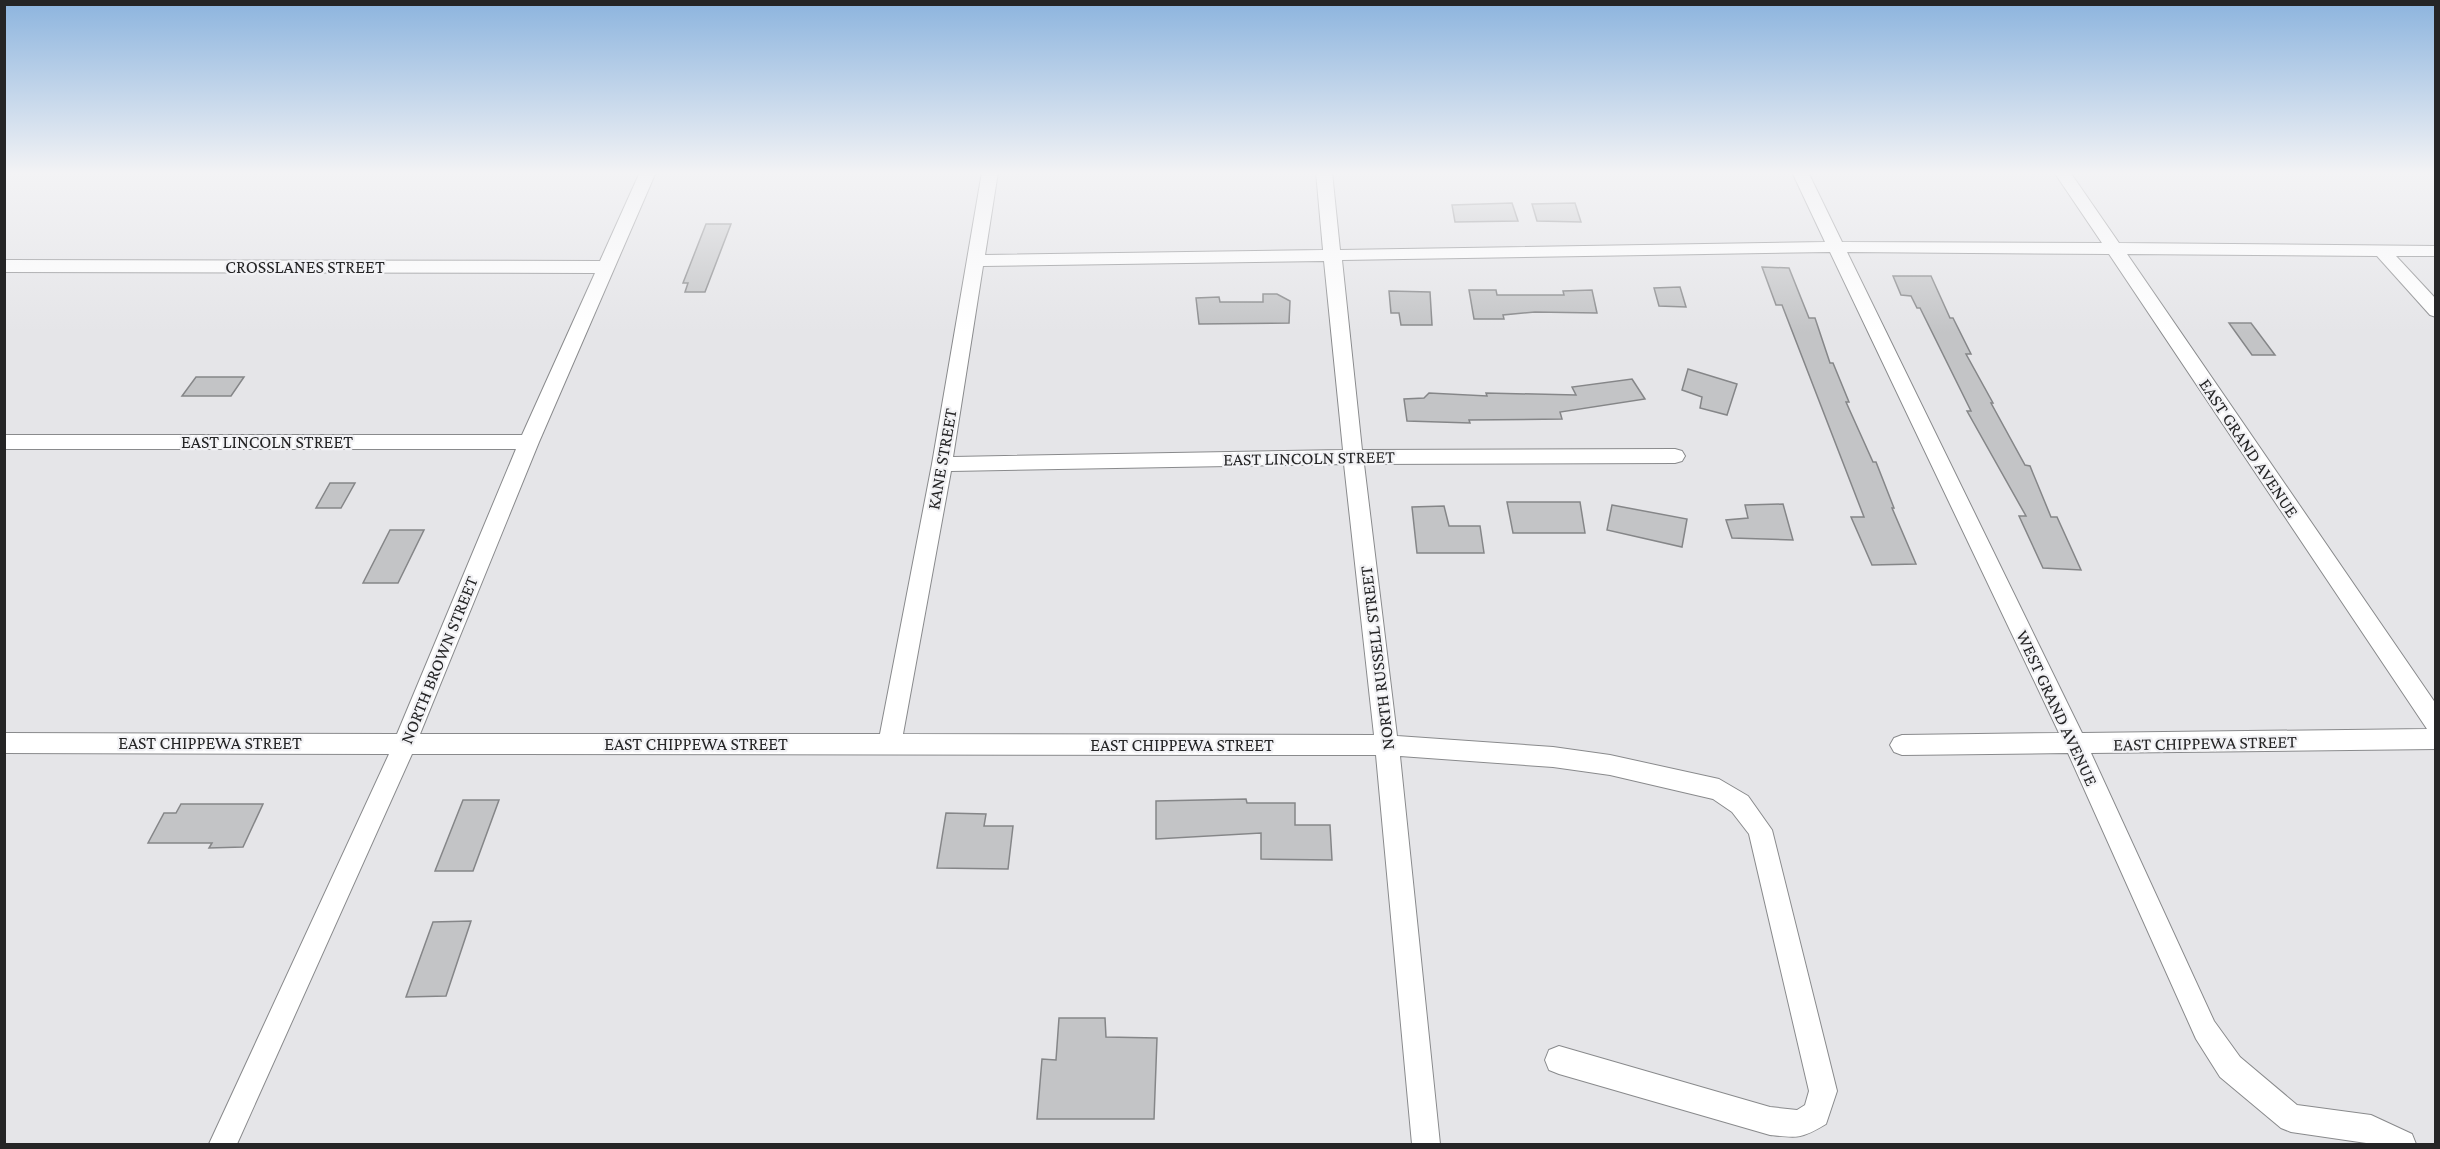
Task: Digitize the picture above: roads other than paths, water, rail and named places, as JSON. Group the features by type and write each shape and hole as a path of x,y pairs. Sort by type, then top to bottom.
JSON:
{"street":[{"name":"NORTH BROWN STREET","path":"223,1144 406,742 529,442 624,226"},
{"name":"KANE STREET","path":"889,745 942,464 981,226"},
{"name":"NORTH RUSSELL STREET","path":"1330,226 1353,457 1387,745 1426,1144"},
{"name":"WEST GRAND AVENUE","path":"1824,226 2076,745 2205,1030 2230,1067 2291,1118 2371,1129 2402,1144"},
{"name":"EAST GRAND AVENUE","path":"2098,226 2436,723"},
{"path":"975,261 1834,247 2436,250"},
{"path":"2380,249 2436,311"},
{"name":"CROSSLANES STREET","path":"4,266 605,267"},
{"name":"EAST LINCOLN STREET","path":"4,442 529,442"},
{"name":"EAST LINCOLN STREET","path":"942,464 1353,457 1675,456"},
{"name":"EAST CHIPPEWA STREET","path":"1902,746 2436,739"},
{"name":"EAST CHIPPEWA STREET","path":"4,743 1387,745 1553,757 1610,765 1719,790 1740,804 1760,830 1823,1091 1816,1114 1799,1124 1770,1121 1559,1060"}]}
